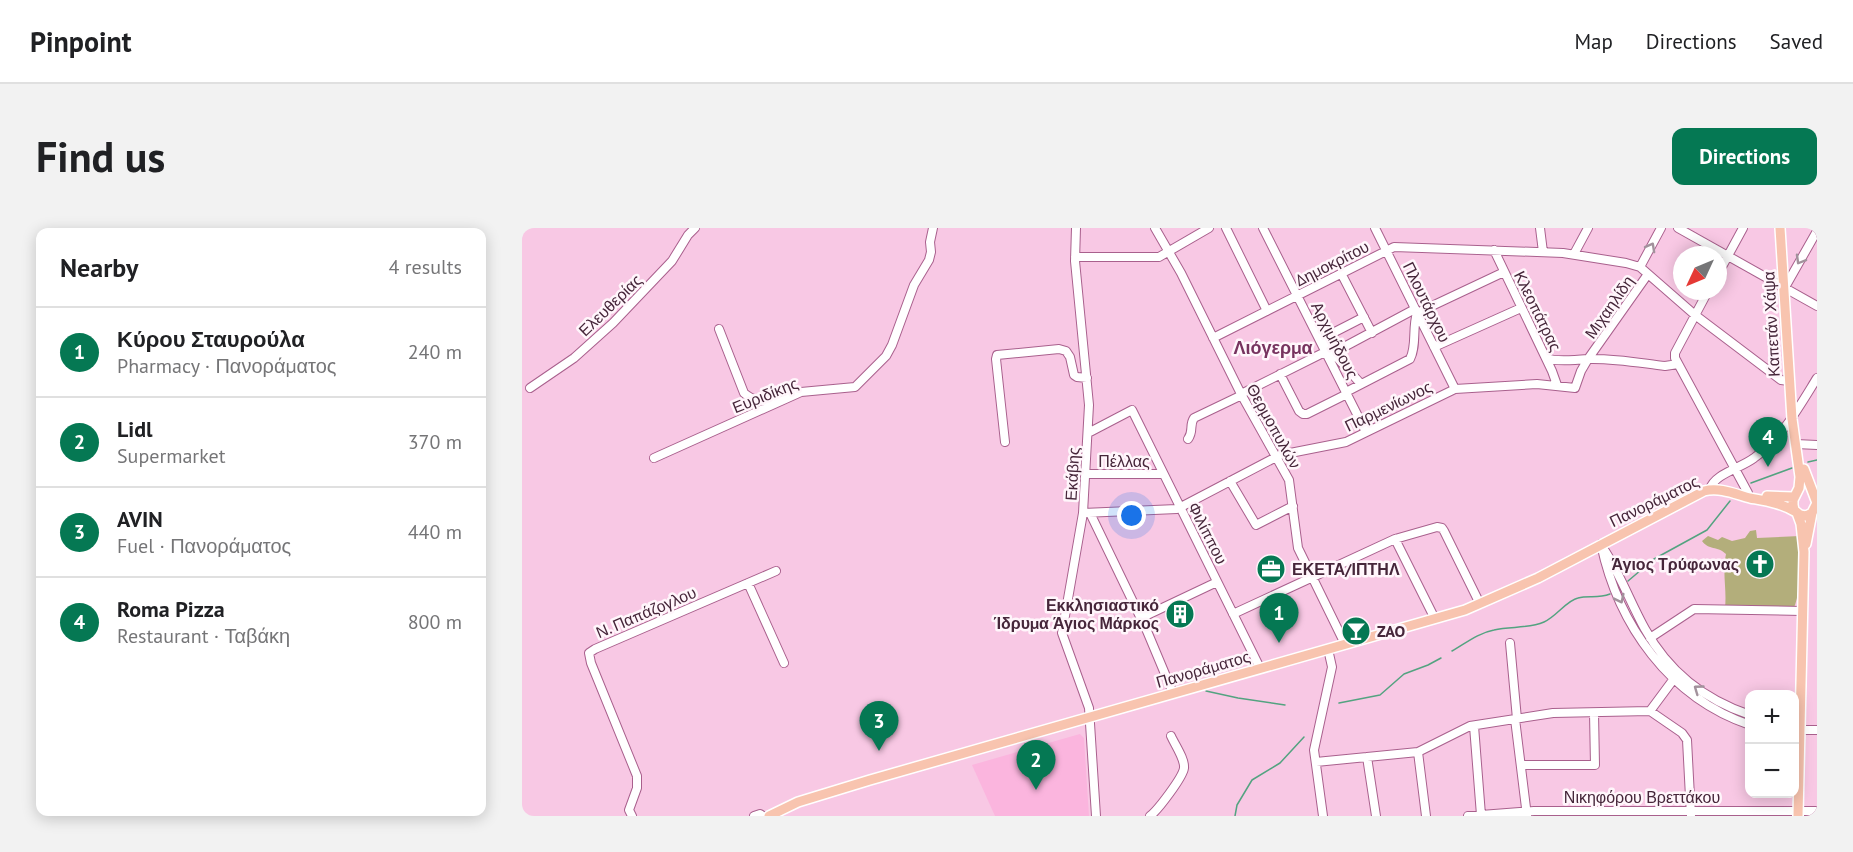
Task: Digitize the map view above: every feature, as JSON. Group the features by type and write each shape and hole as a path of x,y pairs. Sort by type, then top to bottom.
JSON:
{"main road":[{"name":"Καπετάν Χάψα","path":"1780,228 1792,419 1801,463"},
{"path":"1799,690 1804,552 1801,524 1792,504 1800,484 1801,463"},
{"path":"1801,463 1817,503 1804,552"},
{"name":"Πανοράματος","path":"769,816 788,806 818,796 1435,619 1480,604 1530,582 1699,492 1710,489 1735,493 1777,503 1796,512"},
{"path":"1795,496 1806,492 1815,497"},
{"name":"Πανοράματος","path":"1735,493 1786,498 1795,496"},
{"path":"1796,512 1805,516 1814,512"},
{"path":"1797,744 1798,813"}],"street":[{"name":"Ελευθερίας","path":"530,388 574,358 613,323 672,261 695,228"},
{"name":"Ευριδίκης","path":"654,458 801,392 855,387 886,356 898,332 914,285 929,260 933,228"},
{"name":"Εκάβης","path":"1076,228 1075,256 1089,397 1085,474 1087,513 1062,633 1089,708 1090,717"},
{"name":"Θερμοπυλών","path":"1155,228 1241,395 1290,482 1298,548 1345,644"},
{"path":"1075,256 1159,257 1209,228"},
{"path":"1226,228 1267,311"},
{"name":"Αρχιμήδους","path":"1263,228 1329,353 1366,432"},
{"name":"Πλουτάρχου","path":"1375,228 1455,388"},
{"path":"1540,228 1543,252"},
{"path":"1575,254 1588,228"},
{"path":"1640,267 1661,228"},
{"path":"1678,228 1817,306"},
{"path":"1728,257 1743,228"},
{"path":"1784,289 1817,231"},
{"name":"Δημοκρίτου","path":"1213,338 1394,247 1575,254 1640,267 1695,315 1781,380 1789,381"},
{"name":"Κλεοπάτρας","path":"1494,250 1557,385"},
{"path":"1188,439 1192,433 1194,418 1280,375 1504,272"},
{"path":"1341,273 1372,333"},
{"name":"Μιχαηλίδη","path":"1575,388 1588,359 1648,274"},
{"path":"1703,300 1675,354 1678,364 1748,493"},
{"path":"1434,347 1521,308"},
{"path":"1280,375 1299,411 1307,414 1410,359 1416,311"},
{"path":"1361,384 1329,353 1325,337 1364,317"},
{"path":"719,329 744,393 760,402 778,401"},
{"path":"1005,442 996,359 998,355 1059,349 1066,351 1070,357 1074,375 1087,378"},
{"path":"1546,358 1557,361 1588,359 1665,366 1678,364"},
{"path":"1710,489 1717,478 1736,470 1761,453 1792,419 1817,378"},
{"name":"Παρμενίωνος","path":"1087,513 1180,508 1276,457 1291,452 1340,444 1455,388 1537,384 1575,388"},
{"name":"Φιλίππου","path":"1088,432 1132,410 1260,668"},
{"path":"1796,444 1817,446"},
{"path":"1801,463 1817,446"},
{"name":"Πέλλας","path":"1085,474 1163,474"},
{"path":"1230,481 1256,525 1293,506"},
{"path":"1087,513 1141,618 1173,693"},
{"path":"1233,614 1395,539 1439,527 1444,531 1480,604"},
{"path":"1395,539 1435,619"},
{"path":"1601,544 1650,638 1665,659 1697,689 1718,702 1745,713"},
{"path":"1601,544 1609,576 1638,635 1656,662 1673,680 1709,707 1745,723"},
{"name":"Ν. Παπάζογλου","path":"632,816 629,810 637,788 637,776 589,653 776,571"},
{"path":"1141,618 1217,582"},
{"path":"748,583 784,663"},
{"path":"1650,638 1694,609 1802,611"},
{"path":"1510,643 1527,813"},
{"path":"1323,816 1315,746 1332,667 1328,649"},
{"path":"1650,711 1673,680"},
{"path":"1316,762 1418,752 1466,727 1553,713 1650,711 1682,733 1687,740 1691,813"},
{"path":"1521,765 1595,765 1594,713"},
{"path":"1090,717 1096,816"},
{"path":"1474,726 1478,815"},
{"path":"1799,729 1817,730"},
{"path":"1150,816 1162,804 1184,770 1183,762 1170,736"},
{"path":"1418,752 1426,816"},
{"path":"1367,757 1376,816"},
{"name":"Νικηφόρου Βρεττάκου","path":"1468,816 1527,813 1798,813 1817,811"},
{"path":"754,816 760,814 763,816"}],"shaded area":[{"path":"1756,530 1757,538 1800,536 1799,584 1793,610 1725,608 1726,554 1707,546 1702,541 1708,536 1718,540 1722,537 1732,541 1745,538 1750,531"},
{"path":"1080,734 1084,738 1089,816 995,816 972,765"}],"waterway":[{"path":"1808,462 1817,460"},
{"path":"1751,483 1792,468"},
{"path":"1628,581 1654,559 1707,530 1730,501"},
{"path":"1452,651 1488,631 1532,626 1544,622 1574,599 1610,594"},
{"path":"1339,703 1380,695 1404,674 1441,658"},
{"path":"1206,691 1285,705"},
{"path":"1235,816 1237,805 1252,780 1280,763 1304,737"}],"place":[{"name":"Roma Pizza","path":"1768,467"},
{"name":"Άγιος Τρύφωνας","path":"1760,564"},
{"name":"ΕΚΕΤΑ/ΙΠΤΗΛ","path":"1271,569"},
{"name":"Εκκλησιαστικό Ίδρυμα Άγιος Μάρκος","path":"1180,614"},
{"name":"ZAO","path":"1356,631"},
{"name":"Κύρου Σταυρούλα","path":"1279,643"},
{"name":"AVIN","path":"879,751"},
{"name":"Lidl","path":"1036,790"}],"district":[{"name":"Λιόγερμα","path":"1273,348"}]}
